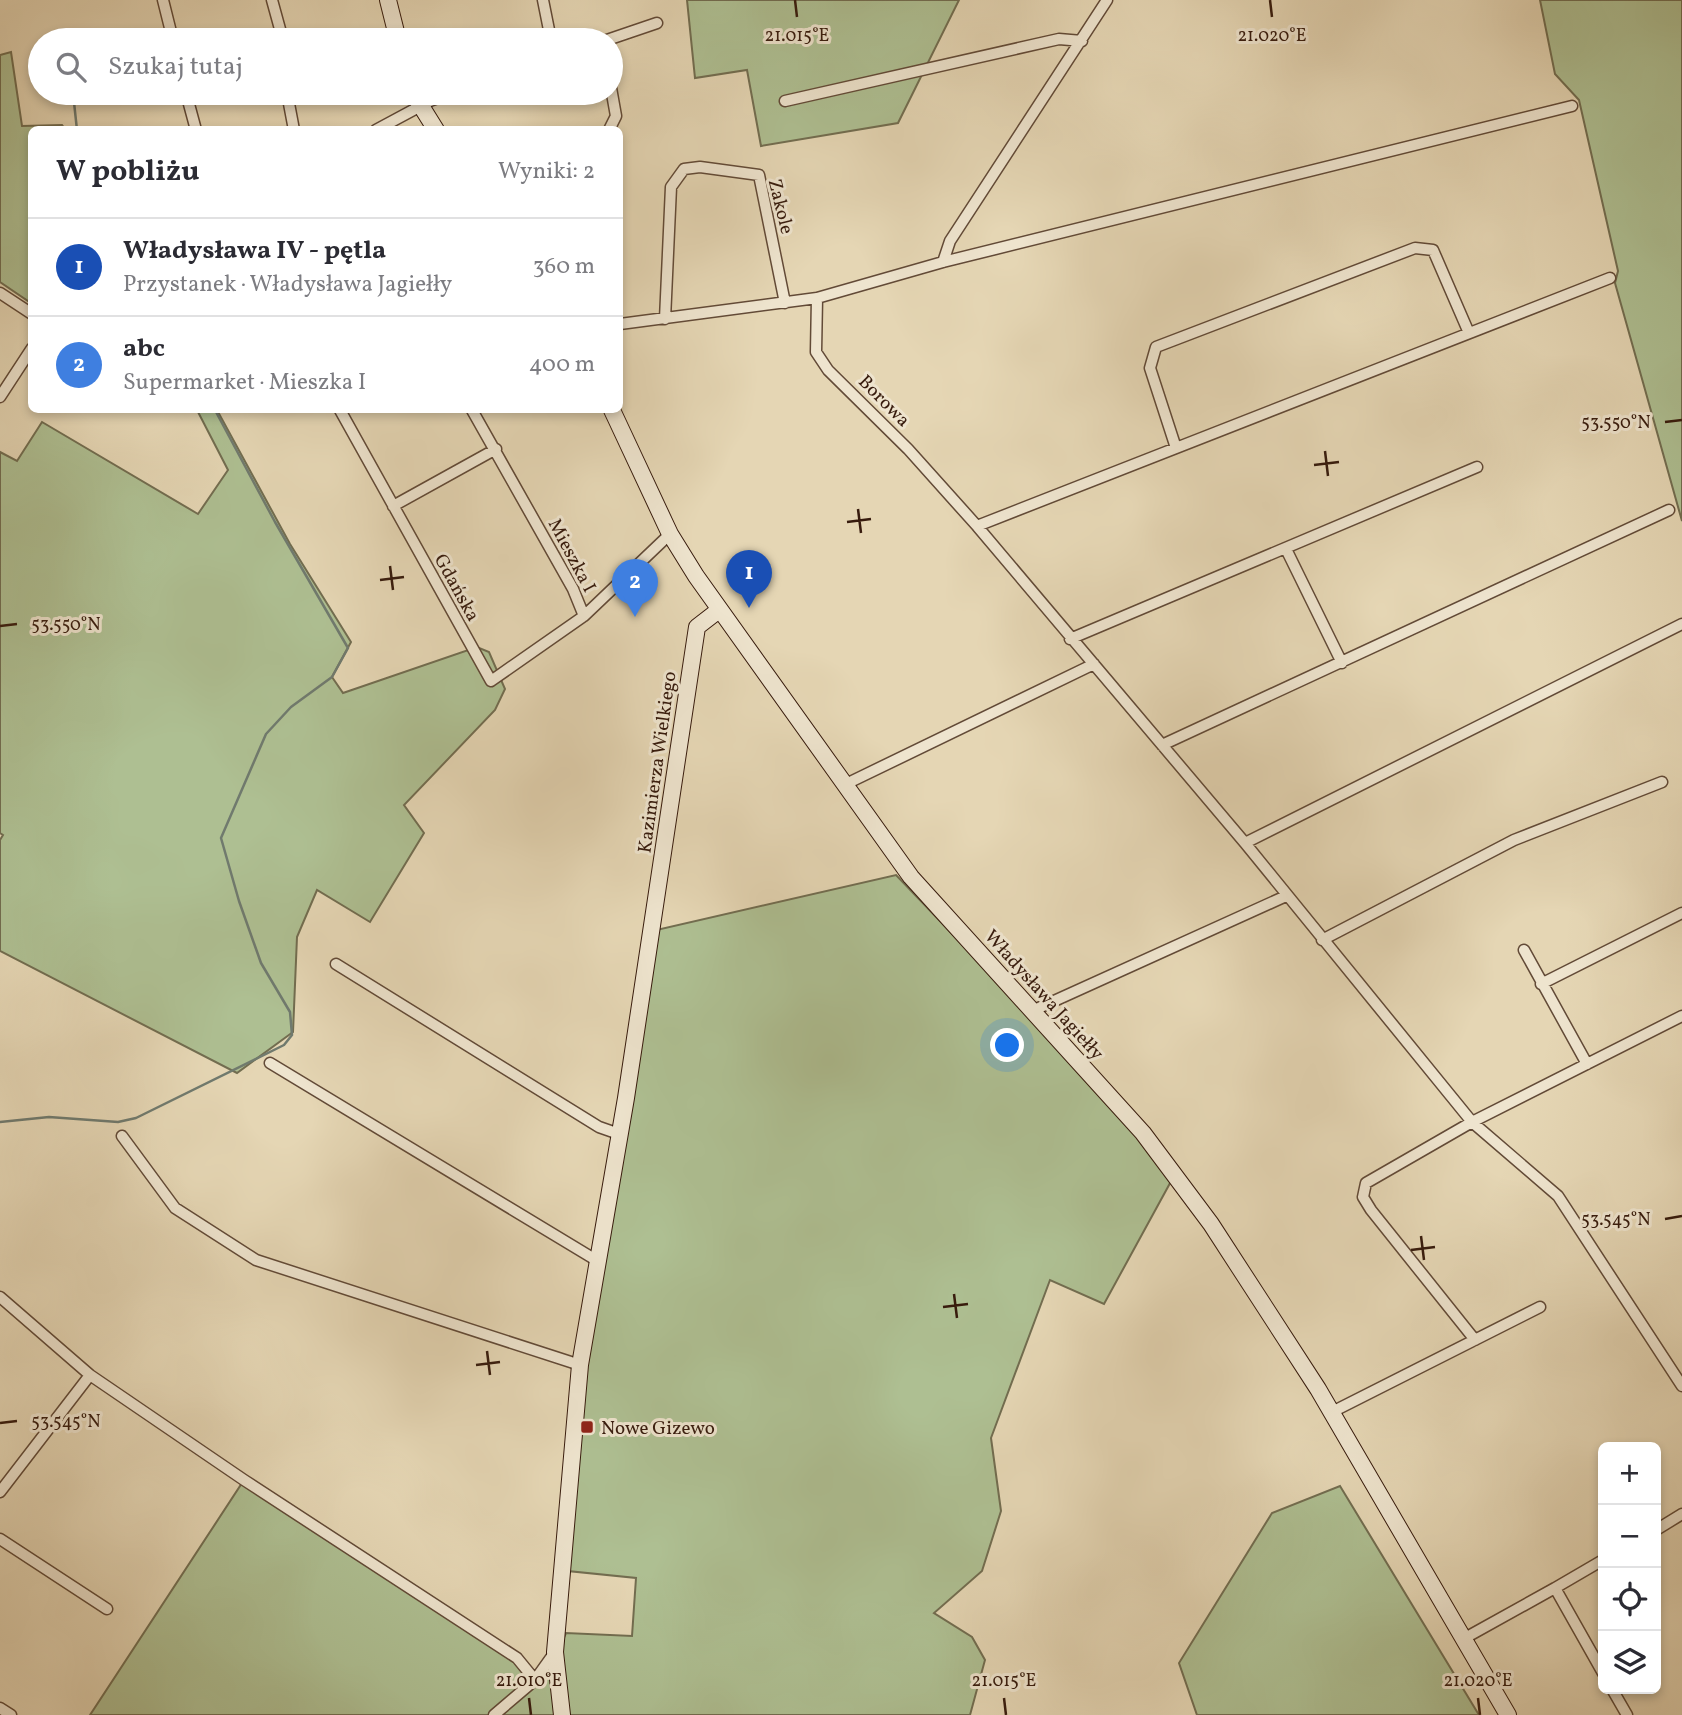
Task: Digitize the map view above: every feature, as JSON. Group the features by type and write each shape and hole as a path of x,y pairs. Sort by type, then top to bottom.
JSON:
{"street":[{"path":"163,0 170,28"},
{"path":"272,0 280,28"},
{"path":"388,0 395,28"},
{"path":"543,0 549,28"},
{"path":"943,262 950,241 1107,0"},
{"path":"623,35 657,23"},
{"path":"785,101 1059,39 1082,41"},
{"path":"189,105 195,126"},
{"path":"289,105 293,126"},
{"path":"381,126 410,105"},
{"path":"420,105 433,126"},
{"path":"611,126 616,116 614,105"},
{"path":"623,324 817,298 943,262 1572,106"},
{"name":"Zakole","path":"665,318 671,187 684,169 700,167 759,175 785,303"},
{"path":"1177,447 1150,368 1156,347 1194,332 1415,248 1433,250 1469,333"},
{"path":"977,526 1610,278"},
{"path":"0,293 28,311"},
{"name":"Borowa","path":"817,298 816,352 828,370 908,449 977,526 1245,844 1472,1122 1564,1203 1682,1386"},
{"path":"0,397 28,354"},
{"name":"Gdańska","path":"342,413 491,681 584,616"},
{"name":"Mieszka I","path":"474,413 573,589 584,616 670,534"},
{"name":"Władysława Jagiełły","path":"613,413 670,534 719,610 911,877 1175,1174 1276,1319 1508,1715"},
{"path":"393,506 496,450"},
{"path":"1070,639 1477,467"},
{"path":"1162,745 1668,510"},
{"path":"1286,549 1342,663"},
{"name":"Kazimierza Wielkiego","path":"562,1715 555,1652 580,1364 652,932 697,627 719,610"},
{"path":"1245,844 1682,624"},
{"path":"846,784 1094,664"},
{"path":"1322,940 1514,840 1662,782"},
{"path":"1032,1011 1286,896"},
{"path":"1541,984 1682,913"},
{"path":"1524,950 1587,1065"},
{"path":"336,964 599,1127 619,1134"},
{"path":"1475,1340 1363,1197 1366,1183 1472,1122 1682,1016"},
{"path":"270,1063 596,1260"},
{"path":"122,1136 175,1208 256,1260 580,1364"},
{"path":"0,1297 90,1375 244,1480 517,1657 535,1680"},
{"path":"1332,1412 1540,1307"},
{"path":"0,1492 90,1375"},
{"path":"1661,1527 1682,1514"},
{"path":"0,1539 107,1609"},
{"path":"1465,1638 1598,1563"},
{"path":"1555,1588 1598,1664"},
{"path":"494,1715 535,1680 555,1652"},
{"path":"1615,1694 1627,1715"},
{"path":"0,1708 11,1715"}],"green space":[{"path":"687,0 959,0 898,123 761,146 747,70 695,78"},
{"path":"1540,0 1682,0 1682,521 1615,283 1618,271 1579,100 1555,74"},
{"path":"11,52 22,126 62,125 63,126 28,126 28,301 0,282 0,55"},
{"path":"199,413 219,413 290,544 351,642 332,677 343,693 477,647 489,652 505,689 495,710 404,805 424,833 370,922 317,890 297,937 293,1032 237,1073 0,951 0,840 3,835 0,833 0,452 17,461 42,422 198,514 228,470"},
{"path":"896,875 1143,1133 1175,1174 1104,1304 1050,1280 991,1438 1001,1511 982,1571 934,1613 972,1637 985,1660 970,1715 90,1715 244,1480 536,1675 553,1663 566,1633 632,1636 636,1578 568,1571 580,1365 652,931"},
{"path":"1340,1486 1479,1715 1197,1715 1179,1663 1272,1513"}],"waterway":[{"path":"74,105 77,126"},
{"path":"0,1122 49,1117 118,1122 136,1118 284,1045 292,1035 290,1012 261,963 221,838 266,734 291,707 332,677 348,648 275,522 217,413"}],"place":[{"name":"Władysława IV - pętla","path":"749,608"},
{"name":"abc","path":"635,617"},
{"name":"Nowe Gizewo","path":"587,1427"}]}
